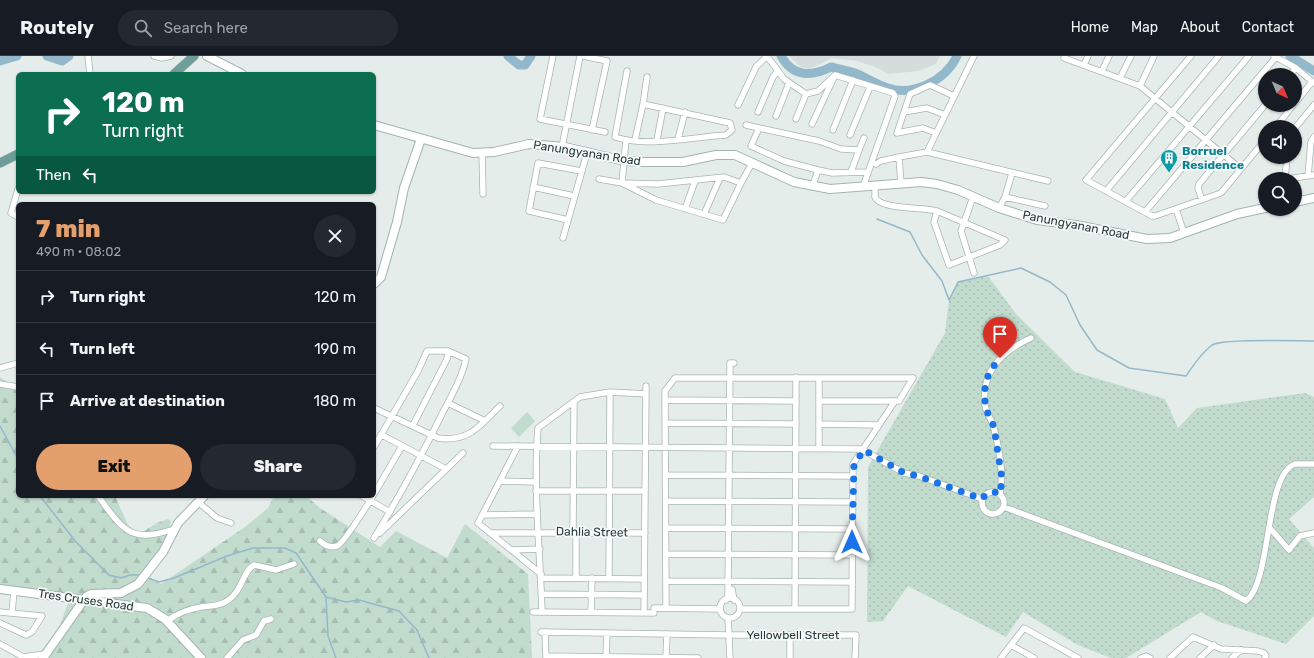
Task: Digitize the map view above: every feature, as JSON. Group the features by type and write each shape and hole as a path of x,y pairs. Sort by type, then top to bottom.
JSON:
{"main road":[{"path":"176,72 194,56"},
{"path":"0,163 16,155"}],"street":[{"path":"88,56 90,72"},
{"path":"154,56 162,58 172,56"},
{"path":"207,56 238,72"},
{"path":"553,56 540,119 605,132"},
{"path":"562,147 581,56 607,61 592,130"},
{"path":"738,106 756,67 767,56 778,71 790,83 806,94"},
{"path":"927,152 974,56"},
{"path":"1065,56 1064,58 1140,86 1190,125 1241,169"},
{"path":"1084,65 1088,56"},
{"path":"1102,71 1109,56"},
{"path":"1120,78 1131,56"},
{"path":"1140,86 1154,56"},
{"path":"1191,56 1086,180 1152,216 1221,193 1258,148"},
{"path":"1106,191 1219,56"},
{"path":"1126,201 1249,56"},
{"path":"1145,212 1275,56 1296,68"},
{"path":"627,71 615,137 626,140 678,139 726,135 732,130 730,123 643,104"},
{"path":"758,112 773,77 778,71"},
{"path":"1302,73 1313,82 1302,95"},
{"path":"835,75 893,93 895,96 863,187"},
{"path":"796,119 806,94 818,90 835,75"},
{"path":"812,124 835,75"},
{"path":"635,140 647,77"},
{"path":"832,130 853,80"},
{"path":"776,116 790,83"},
{"path":"936,133 924,128 897,133 910,94 930,85 954,96"},
{"path":"850,135 870,87"},
{"path":"1302,120 1314,105"},
{"path":"657,140 663,108"},
{"path":"904,112 927,108 945,114"},
{"path":"678,139 685,112"},
{"path":"1202,200 1198,188 1199,184 1259,112"},
{"path":"1281,120 1288,112"},
{"path":"746,125 841,149 859,150"},
{"name":"Panungyanan Road","path":"376,126 473,153 482,153 529,144 562,147 625,161 683,162 716,155 735,156 794,182 830,189 921,182 937,184 958,190 1000,208 1037,220 1076,225 1147,239 1170,238 1237,214 1258,210"},
{"path":"759,128 751,146 784,161 832,173 868,172"},
{"path":"1311,176 1311,142 1314,137"},
{"path":"851,172 864,138"},
{"path":"376,282 381,277 397,222 404,188 421,139"},
{"path":"622,183 626,140"},
{"path":"876,164 881,161 927,152 1048,181"},
{"path":"482,153 483,194"},
{"path":"563,238 587,153"},
{"path":"899,157 901,184"},
{"path":"568,220 529,211 538,163 581,171"},
{"path":"622,183 656,200 723,220 752,163"},
{"path":"813,185 818,170"},
{"path":"1000,208 1012,173"},
{"path":"599,179 622,183 658,184 724,177 741,183"},
{"path":"704,214 720,178"},
{"path":"685,208 695,180"},
{"path":"875,186 874,197 879,202 901,208 929,208 937,211 963,223 1005,240 1000,245 949,265 934,222 937,211"},
{"path":"533,187 574,196"},
{"path":"16,194 10,213 16,216"},
{"path":"973,197 961,231 974,273"},
{"path":"1005,197 1045,206"},
{"path":"1302,201 1314,198"},
{"path":"1176,209 1184,233"},
{"path":"1000,494 992,492 986,494 982,499 982,508 988,514 998,514 1004,507 1003,499 1000,494 1002,479 994,427 985,407 985,384 990,371 1000,358 1016,344 1031,338"},
{"path":"376,444 393,416 426,351 448,351 466,359 464,367 423,455 374,538 463,453"},
{"path":"413,425 447,359 448,351"},
{"path":"0,368 16,364"},
{"path":"732,377 730,582 732,595 740,609"},
{"path":"795,609 796,377"},
{"path":"666,608 665,391 675,378 913,378 899,401 819,401"},
{"path":"819,378 819,448"},
{"path":"0,384 16,388"},
{"path":"644,613 646,386"},
{"path":"542,612 540,549 536,514 538,428 580,397 610,392 646,394"},
{"path":"609,579 608,533 610,392"},
{"path":"665,400 796,401"},
{"path":"740,609 852,609 852,476 854,464 894,401"},
{"path":"574,402 576,578"},
{"path":"448,403 485,421"},
{"path":"376,409 432,435 447,439 470,435 500,406"},
{"path":"665,423 796,424"},
{"path":"819,424 879,425"},
{"path":"382,435 423,455 446,469"},
{"path":"376,490 402,446"},
{"path":"493,446 819,448 864,450 904,473 918,476 982,499"},
{"path":"518,446 478,523 512,550 541,576 644,579"},
{"path":"1004,507 1222,588 1246,601 1252,596 1259,577 1275,497 1288,468 1295,464 1314,464"},
{"path":"666,475 852,476"},
{"path":"500,481 536,482"},
{"path":"536,491 645,491"},
{"path":"100,498 111,513 131,533 139,536 149,536 174,529"},
{"path":"320,541 328,546 337,546 346,537 371,498"},
{"path":"373,498 390,512"},
{"path":"0,644 23,657 44,656 82,601 91,594 121,593 138,584 163,552 174,529 201,499 217,518 231,523"},
{"path":"666,502 852,502"},
{"path":"482,515 536,514"},
{"path":"1269,527 1289,550 1300,536 1314,533"},
{"path":"666,528 852,529"},
{"name":"Dahlia Street","path":"490,533 645,533"},
{"path":"512,550 540,549"},
{"path":"666,554 852,556"},
{"path":"167,621 180,612 201,607 220,605 228,601 240,588 248,570 254,565 276,570 294,564"},
{"path":"591,612 592,578"},
{"path":"666,581 852,582"},
{"path":"730,582 728,595 726,600 722,603 720,609 723,616 730,618 737,615 740,609"},
{"name":"Tres Cruses Road","path":"0,589 82,601 113,603 147,608 167,621 201,658"},
{"path":"12,613 14,590"},
{"path":"541,594 644,595"},
{"path":"726,600 734,600"},
{"path":"533,612 644,613 666,608 720,609"},
{"path":"0,612 42,616 32,632 26,635 0,623"},
{"path":"730,618 730,658"},
{"path":"227,658 243,640 256,635 264,622 270,620"},
{"path":"1001,658 1022,630 1026,629 1078,658"},
{"name":"Yellowbell Street","path":"546,657 543,632 729,636 856,635 855,658"},
{"path":"606,656 607,633"},
{"path":"666,658 667,634"},
{"path":"790,635 790,658"},
{"path":"1170,658 1193,637 1221,649 1264,652 1266,656 1265,658"},
{"path":"1011,645 1034,658"},
{"path":"1200,658 1214,645"},
{"path":"1232,658 1241,650"},
{"path":"546,657 606,656 698,658"},
{"path":"1141,658 1146,656 1150,658"}],"shaded area":[{"path":"789,56 940,56 936,64 918,71 889,74 875,67 857,61 832,58 810,69 801,67"}],"green space":[{"path":"988,276 1016,314 1075,372 1165,399 1178,428 1197,408 1305,393 1314,397 1314,497 1289,519 1314,548 1314,616 1286,644 1217,621 1201,612 1126,658 1111,658 1078,645 1023,612 1006,637 908,586 883,621 867,622 868,467 945,333 949,300 958,282"},
{"path":"0,377 16,390 16,498 116,498 128,525 139,534 157,523 168,519 171,521 166,541 140,575 161,584 245,527 268,508 273,498 308,498 320,508 380,547 396,531 447,558 465,524 528,574 532,658 40,658 43,651 55,638 69,601 0,594"},
{"path":"527,412 535,421 519,437 511,428"}],"waterway":[{"path":"0,61 17,56"},
{"path":"47,56 62,61 69,56"},
{"path":"508,56 519,65 525,65 531,56"},
{"path":"781,56 791,68 803,73 816,72 831,67 846,70 884,87 898,90 918,88 937,79 952,65 957,56"},
{"path":"1290,56 1314,71"},
{"path":"877,219 910,232 922,255 942,281 949,300"},
{"path":"949,300 958,282 1021,268 1050,282 1066,295 1080,325 1097,350 1129,368 1186,376 1204,352 1212,345 1219,343 1230,341 1277,340 1314,341"},
{"path":"0,426 16,455"},
{"path":"42,498 76,542 109,575 121,578 130,575 139,575"},
{"path":"148,578 159,582 174,578 227,556 253,548 285,548 296,553 326,597 346,602 359,600 399,611 417,630 429,658"},
{"path":"326,597 328,636 336,658"}],"place":[{"name":"Borruel Residence","path":"1169,173"}],"route":[{"path":"852,542 852,476 854,464 864,450 904,473 918,476 982,499 986,494 992,492 1000,494 1002,479 994,427 985,407 985,384 990,371 1000,358"}]}
